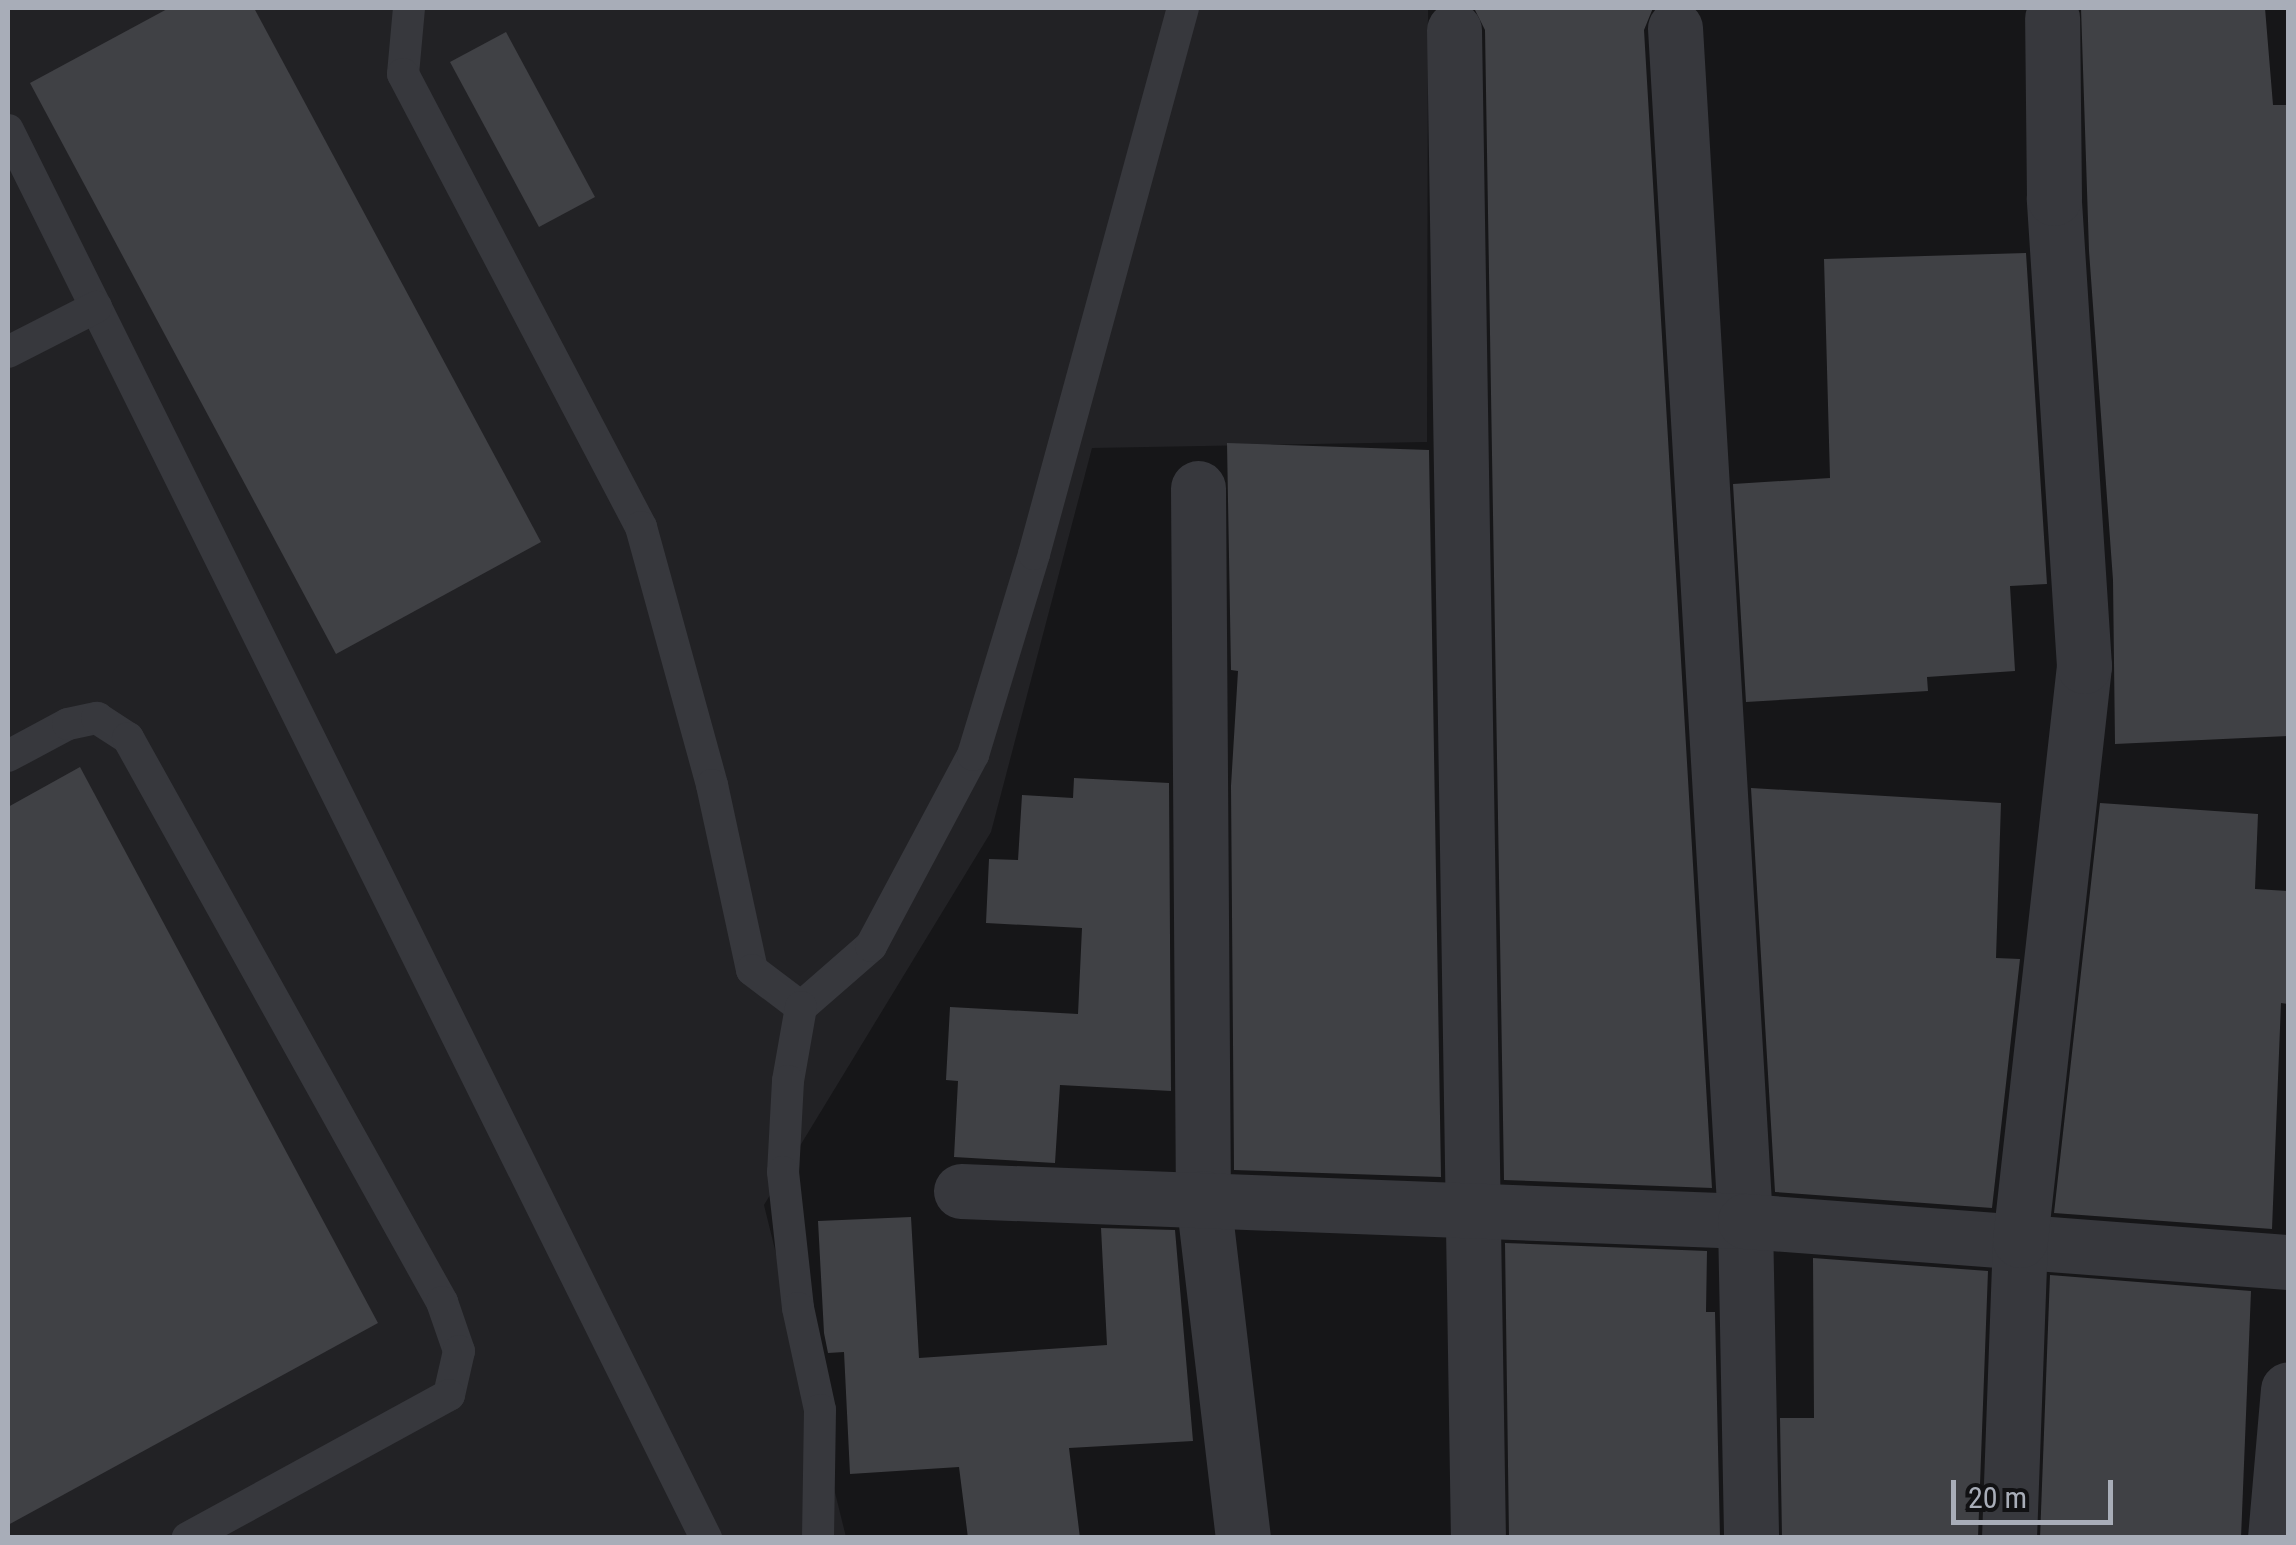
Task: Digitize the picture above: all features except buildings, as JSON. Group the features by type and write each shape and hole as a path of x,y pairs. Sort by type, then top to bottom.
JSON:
{"street":[{"path":"2009,1538 2020,1240 2084,666 2054,198 2052,18"},
{"path":"1675,28 1746,1221 1751,1538"},
{"path":"1454,30 1478,1538"},
{"path":"1198,488 1203,1198 1244,1538"},
{"path":"961,1191 1746,1221 2288,1262"},
{"path":"2275,1538 2288,1390"}],"lane":[{"path":"409,8 403,74 641,527 712,785 752,970 801,1006"},
{"path":"818,1538 820,1410 798,1308 783,1172 801,1006 870,946 972,755 1034,554 1182,8"},
{"path":"8,130 706,1538"},
{"path":"8,352 96,307"},
{"path":"8,756 68,724 96,718 128,738 442,1302 459,1351 449,1395 188,1538"}],"shaded area":[{"path":"8,8 1428,8 1427,442 1092,448 991,832 764,1205 846,1537 8,1538"}]}
